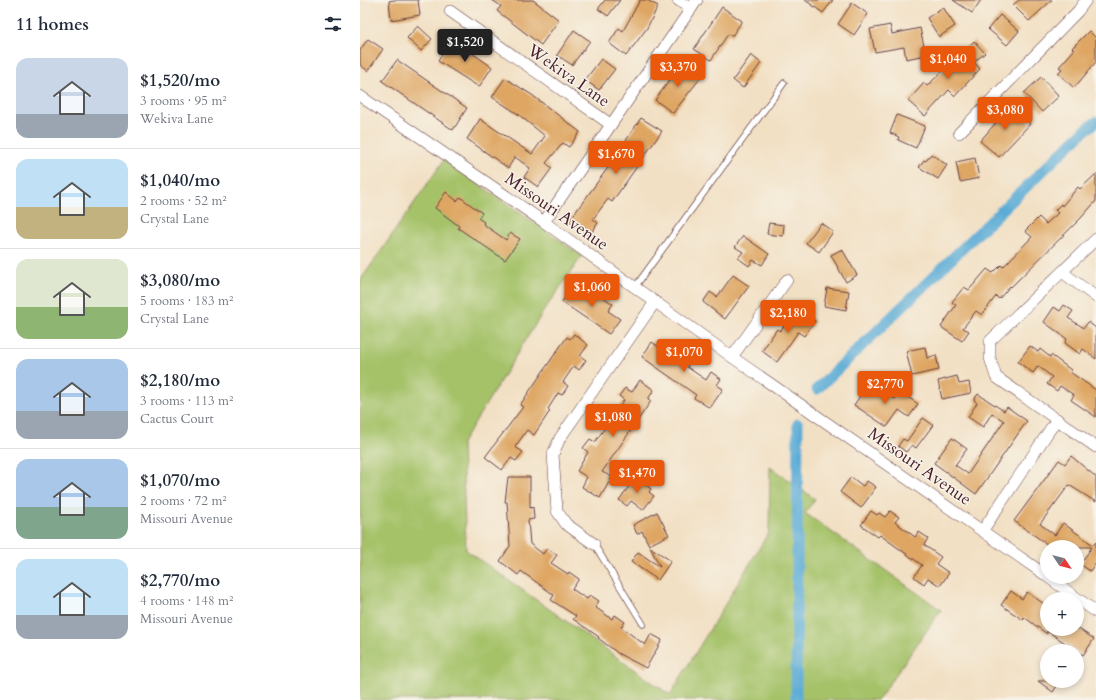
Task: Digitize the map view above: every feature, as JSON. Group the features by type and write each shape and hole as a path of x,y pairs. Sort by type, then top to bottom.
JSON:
{"street":[{"path":"544,222 610,124 694,5 678,0"},
{"path":"959,133 1078,11 1086,0"},
{"name":"Wekiva Lane","path":"450,11 610,124"},
{"name":"Missouri Avenue","path":"360,96 544,222 732,357 983,530 1040,571"},
{"path":"1096,239 990,341 990,358 996,377 1096,447"},
{"path":"1062,272 1096,297"},
{"path":"732,357 787,280"},
{"path":"594,544 566,524 557,511 553,454 560,438 655,302"},
{"path":"983,530 1057,419"},
{"name":"Missouri Avenue","path":"1058,584 1096,612"}],"lane":[{"path":"635,287 784,83"},
{"path":"594,544 643,624"}],"green space":[{"path":"444,160 582,256 543,312 462,443 466,550 670,695 769,532 770,467 815,499 805,513 941,610 878,700 360,700 360,281"}],"building":[{"path":"418,0 420,15 391,20 389,1"},
{"path":"492,0 533,0 559,20 541,45 497,11 501,6"},
{"path":"605,0 620,0 608,16 598,9"},
{"path":"640,0 647,0 658,6 647,28 626,56 609,43 619,28 623,31"},
{"path":"805,0 833,0 823,13"},
{"path":"953,0 981,0 972,13"},
{"path":"1019,0 1052,0 1029,21 1013,5"},
{"path":"852,3 868,14 854,35 838,24"},
{"path":"722,7 742,21 732,36 728,34 711,60 694,49"},
{"path":"943,7 955,26 939,37 927,18"},
{"path":"1000,15 1019,31 1007,45 988,29"},
{"path":"890,25 892,34 920,28 926,55 906,59 904,47 875,52 870,29"},
{"path":"418,26 432,39 421,51 407,38"},
{"path":"574,30 590,41 572,65 557,55"},
{"path":"1089,31 1096,38 1096,62 1074,88 1058,73 1062,69 1059,67 1074,50 1072,48"},
{"path":"368,39 383,49 368,71 360,65 360,50"},
{"path":"452,39 492,67 479,87 438,61"},
{"path":"974,41 985,53 974,62 980,69 955,96 949,90 925,116 908,101 924,83 927,86"},
{"path":"751,55 761,63 743,88 733,80"},
{"path":"601,59 615,69 599,90 585,80"},
{"path":"397,60 467,108 453,130 382,81"},
{"path":"683,62 702,76 673,113 655,100"},
{"path":"1041,77 1059,96 1042,112 1024,93"},
{"path":"505,78 532,95 580,132 569,147 563,143 546,163 552,168 538,187 524,177 530,168 515,157 508,168 467,139 480,119 532,154 545,136 518,114 492,97"},
{"path":"1013,104 1030,124 999,157 980,141 1000,118 999,117"},
{"path":"897,115 925,126 916,148 898,140 899,137 890,133"},
{"path":"641,118 662,131 612,202 608,199 593,219 598,223 589,236 569,221 607,169"},
{"path":"931,154 947,165 938,179 919,167"},
{"path":"975,158 979,178 960,182 956,162"},
{"path":"1096,174 1096,201 1081,218 1011,287 1010,286 999,299 996,296 982,315 976,311 963,328 969,331 962,341 941,327 956,305 952,302 964,287 969,290 987,269 993,273 1001,265 1003,267 1032,237 1025,231 1039,217 1046,224 1058,213 1055,210 1061,204 1062,206 1078,187 1080,189"},
{"path":"446,192 457,201 460,197 482,213 478,218 484,222 483,224 506,240 510,233 520,239 505,260 458,228 459,226 435,208"},
{"path":"769,223 784,225 783,236 767,234"},
{"path":"821,223 833,232 819,252 806,243"},
{"path":"743,236 769,254 762,265 753,260 749,266 738,258 743,252 735,247"},
{"path":"842,249 857,275 846,282 831,255"},
{"path":"733,275 749,286 725,319 703,302 710,292 717,297"},
{"path":"573,287 584,295 589,288 613,304 608,311 620,319 609,334 562,302"},
{"path":"827,288 849,291 846,310 824,306"},
{"path":"1064,305 1073,311 1068,318 1084,328 1088,322 1096,328 1096,359 1083,349 1080,354 1065,343 1067,339 1044,322 1054,307 1060,311"},
{"path":"797,308 815,321 804,336 798,332 777,362 762,351 777,329 780,331"},
{"path":"574,334 588,345 580,356 586,360 579,370 574,366 563,382 568,386 562,395 558,393 548,409 550,411 534,435 527,430 515,447 523,452 516,461 511,458 502,470 485,457 523,407 520,405 567,337 570,339"},
{"path":"652,342 663,350 668,343 678,349 692,359 687,367 706,380 711,372 721,379 717,385 723,389 710,408 694,398 696,395 642,357"},
{"path":"1030,346 1038,352 1040,349 1050,357 1051,355 1071,370 1070,372 1096,390 1096,417 1071,400 1074,395 1060,386 1057,391 1047,384 1052,377 1038,366 1033,373 1018,362"},
{"path":"925,347 927,358 936,355 939,370 912,376 906,351"},
{"path":"957,376 959,384 969,382 971,393 942,399 938,381"},
{"path":"640,380 654,390 648,399 651,401 602,472 612,477 600,498 582,487 587,477 577,471 588,452 583,448 590,439 595,442 606,426 600,423 607,413 613,417 624,400 619,396 625,388 632,392"},
{"path":"873,384 895,399 902,393 918,404 909,417 899,410 887,427 854,405 862,393 866,395"},
{"path":"978,394 1004,411 1007,407 1027,421 976,494 934,463 952,438 967,449 955,465 968,474 1004,421 992,413 983,427 968,417 977,403 974,400"},
{"path":"923,418 933,425 916,448 912,445 906,452 898,446 903,439 907,441"},
{"path":"1071,456 1096,477 1096,502 1069,485 1040,524 1055,535 1063,523 1093,545 1096,542 1096,562 1090,571 1084,567 1084,558 1092,547 1084,547 1084,540 1041,540 1014,521 1059,460 1065,464"},
{"path":"508,477 530,477 530,508 533,507 534,519 528,520 530,544 543,554 547,548 557,555 551,563 579,579 572,589 587,599 590,595 599,601 595,607 612,619 615,615 625,622 621,627 645,645 651,634 662,640 646,668 619,654 598,638 599,637 573,619 576,616 551,600 554,595 521,571 518,575 500,561 510,546 507,502 505,502"},
{"path":"636,477 651,489 649,492 654,496 643,510 631,501 627,506 619,500"},
{"path":"851,477 863,486 867,481 876,487 861,508 840,492"},
{"path":"871,511 877,515 879,513 885,517 890,511 899,517 895,522 915,537 919,532 928,538 924,545 941,557 936,564 949,573 940,586 928,578 924,584 914,577 922,565 880,535 878,537 861,525"},
{"path":"657,512 669,535 649,545 642,531 637,534 633,525"},
{"path":"650,547 671,561 658,580 631,562 638,552 660,567"},
{"path":"1011,591 1022,599 1027,592 1040,601 1040,629 1024,617 1023,620 1001,605"},
{"path":"1084,632 1094,639 1084,654 1084,644 1066,644 1054,636 1084,636"},
{"path":"1048,688 1056,688 1053,692"}],"waterway":[{"path":"817,389 1084,131 1096,122"},
{"path":"796,700 798,424"}]}
